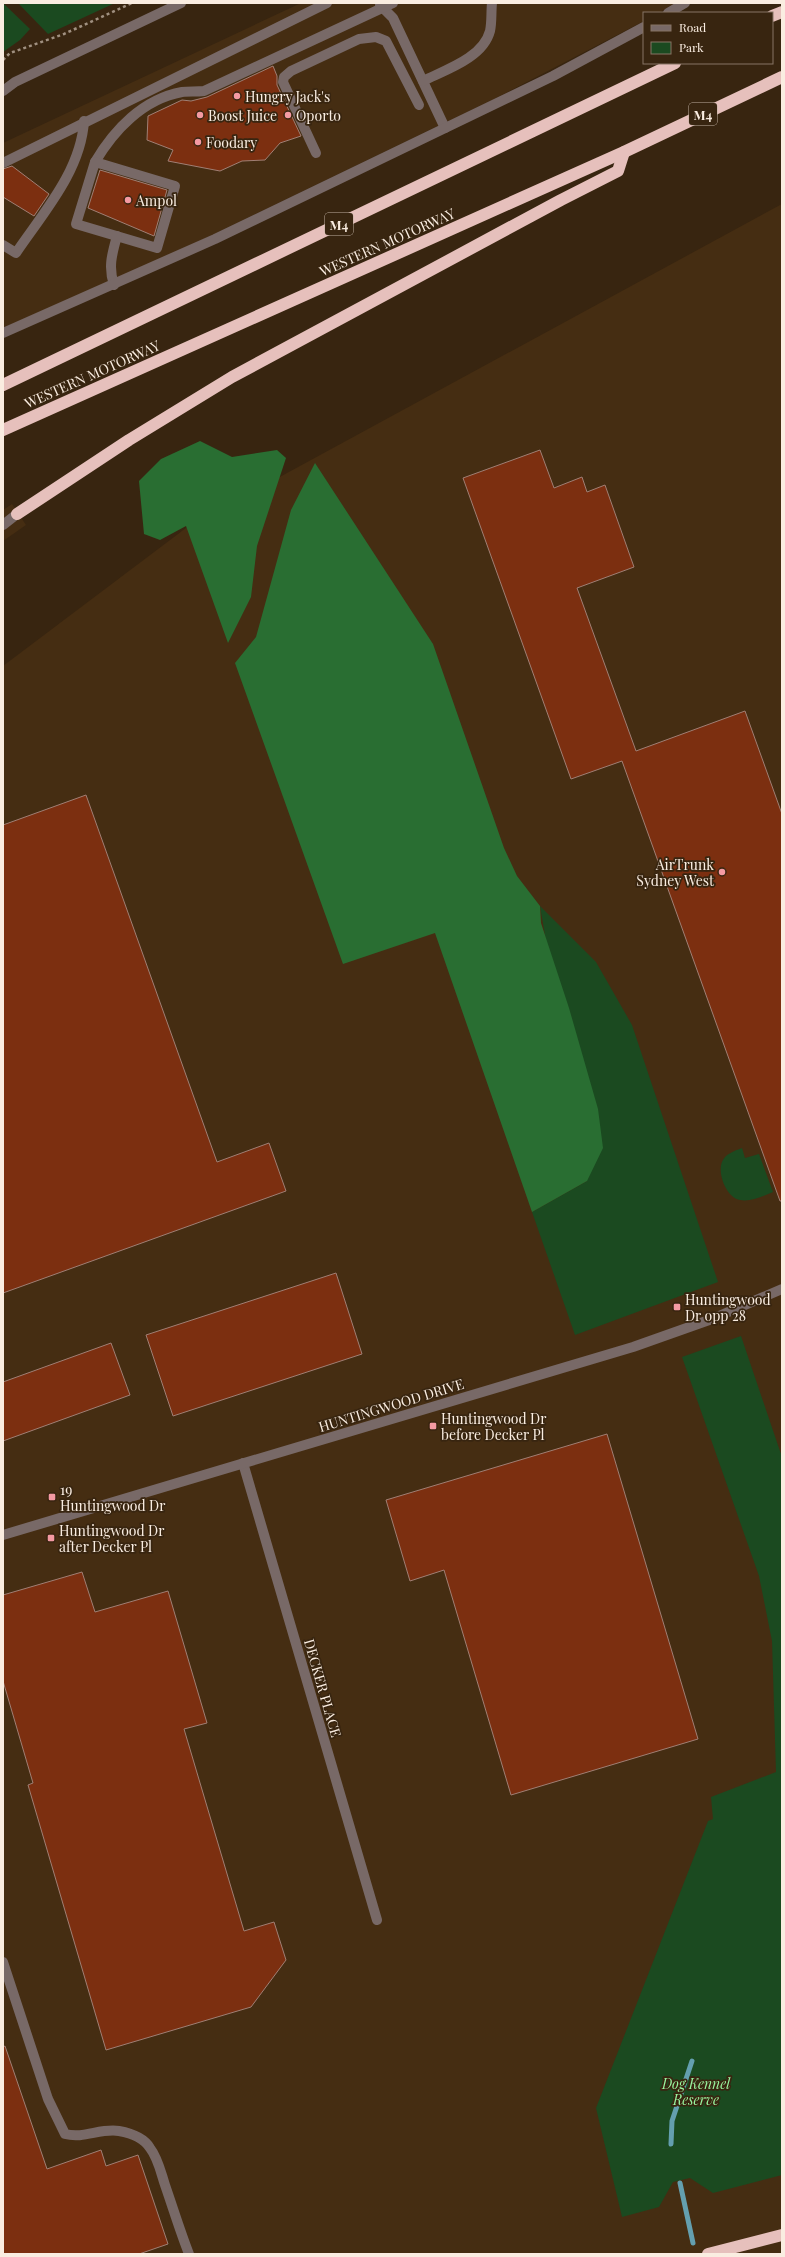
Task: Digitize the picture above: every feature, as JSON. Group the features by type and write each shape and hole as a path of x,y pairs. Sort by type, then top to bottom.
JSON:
{"highway":[{"name":"WESTERN MOTORWAY","path":"3,385 673,64"},
{"name":"WESTERN MOTORWAY","path":"3,430 624,152 782,77"},
{"path":"17,514 129,440 232,377 561,200 618,171 624,152"},
{"path":"708,2254 782,2234"}],"street":[{"path":"3,91 15,82 182,3"},
{"path":"3,163 84,121 327,3"},
{"path":"95,162 175,186 157,248 76,224 95,162 109,139 143,108 174,94 204,91 380,6 393,3"},
{"path":"423,81 470,56 484,44 490,31 492,3"},
{"path":"670,12 685,3"},
{"path":"380,6 393,18 445,128"},
{"path":"3,332 114,285 209,242 553,76 643,28"},
{"path":"316,153 284,82 284,77 291,71 359,39 376,37 386,41 419,105"},
{"path":"3,245 16,253 61,186 78,152 84,136 84,121"},
{"path":"114,285 110,274 111,259 117,236"},
{"path":"3,521 17,514"},
{"path":"3,525 17,514"},
{"name":"HUNTINGWOOD DRIVE","path":"3,1535 626,1349 712,1319 782,1289"},
{"name":"DECKER PLACE","path":"243,1463 377,1920"},
{"path":"3,1962 48,2098 65,2134 75,2137 104,2131 118,2131 131,2134 143,2140 150,2148 159,2166 189,2254"}],"path":[{"path":"3,60 10,53 64,34 132,3"}],"shaded area":[{"path":"301,3 676,3 660,12 643,12 643,22 492,100 179,251 3,328 3,143"},
{"path":"782,204 782,2254 3,2254 3,666 186,528"},
{"path":"12,504 26,525 3,541 3,510"}],"green space":[{"path":"3,3 30,29 20,40 3,52"},
{"path":"18,3 115,3 48,34"},
{"path":"200,441 232,457 277,450 286,458 257,546 251,597 228,643 186,526 160,540 144,534 139,481 161,459"},
{"path":"315,463 433,644 504,848 517,876 540,906 541,923 569,1008 598,1109 603,1148 587,1181 532,1212 435,933 343,964 235,663 256,637 291,510"},
{"path":"540,906 596,962 632,1025 718,1282 575,1335 532,1212 587,1181"},
{"path":"742,1148 745,1158 759,1154 773,1192 757,1198 740,1200 731,1195 727,1190 721,1173 723,1159"},
{"name":"Dog Kennel Reserve","path":"741,1336 782,1457 782,2175 713,2193 690,2178 673,2182 659,2207 622,2217 596,2108 708,1821 713,1819 711,1797 776,1772 772,1641 759,1576 682,1357"}],"building":[{"path":"273,66 277,76 277,85 301,136 280,143 265,160 242,161 220,171 168,161 173,150 147,140 148,116 182,100 191,101 207,97"},
{"path":"12,166 49,194 34,216 3,197 3,169"},
{"path":"100,170 167,190 154,236 88,208"},
{"name":"AirTrunk Sydney West","path":"540,450 554,488 582,477 587,492 605,485 634,567 577,588 636,751 745,711 782,814 782,1201 780,1201 622,761 571,779 463,478"},
{"path":"86,795 217,1162 269,1143 286,1191 3,1293 3,825"},
{"path":"336,1273 362,1354 173,1416 146,1335"},
{"path":"111,1343 130,1395 3,1441 3,1382"},
{"path":"607,1434 698,1739 511,1795 444,1570 410,1581 386,1500"},
{"path":"82,1572 95,1612 168,1591 207,1723 184,1729 244,1931 274,1922 286,1960 251,2007 106,2050 28,1785 33,1783 3,1681 3,1595"},
{"path":"5,2046 47,2169 101,2150 106,2166 138,2155 168,2244 139,2254 3,2254 3,2047"}],"waterway":[{"path":"671,2144 672,2121 692,2061"},
{"path":"680,2183 693,2243"}],"place":[{"name":"Hungry Jack's","path":"237,96"},
{"name":"Boost Juice","path":"200,115"},
{"name":"Oporto","path":"288,115"},
{"name":"Foodary","path":"198,142"},
{"name":"Ampol","path":"128,200"},
{"name":"AirTrunk Sydney West","path":"722,872"},
{"name":"Huntingwood Dr opp 28","path":"677,1307"},
{"name":"Huntingwood Dr before Decker Pl","path":"433,1426"},
{"name":"19 Huntingwood Dr","path":"52,1497"},
{"name":"Huntingwood Dr after Decker Pl","path":"51,1538"}]}
